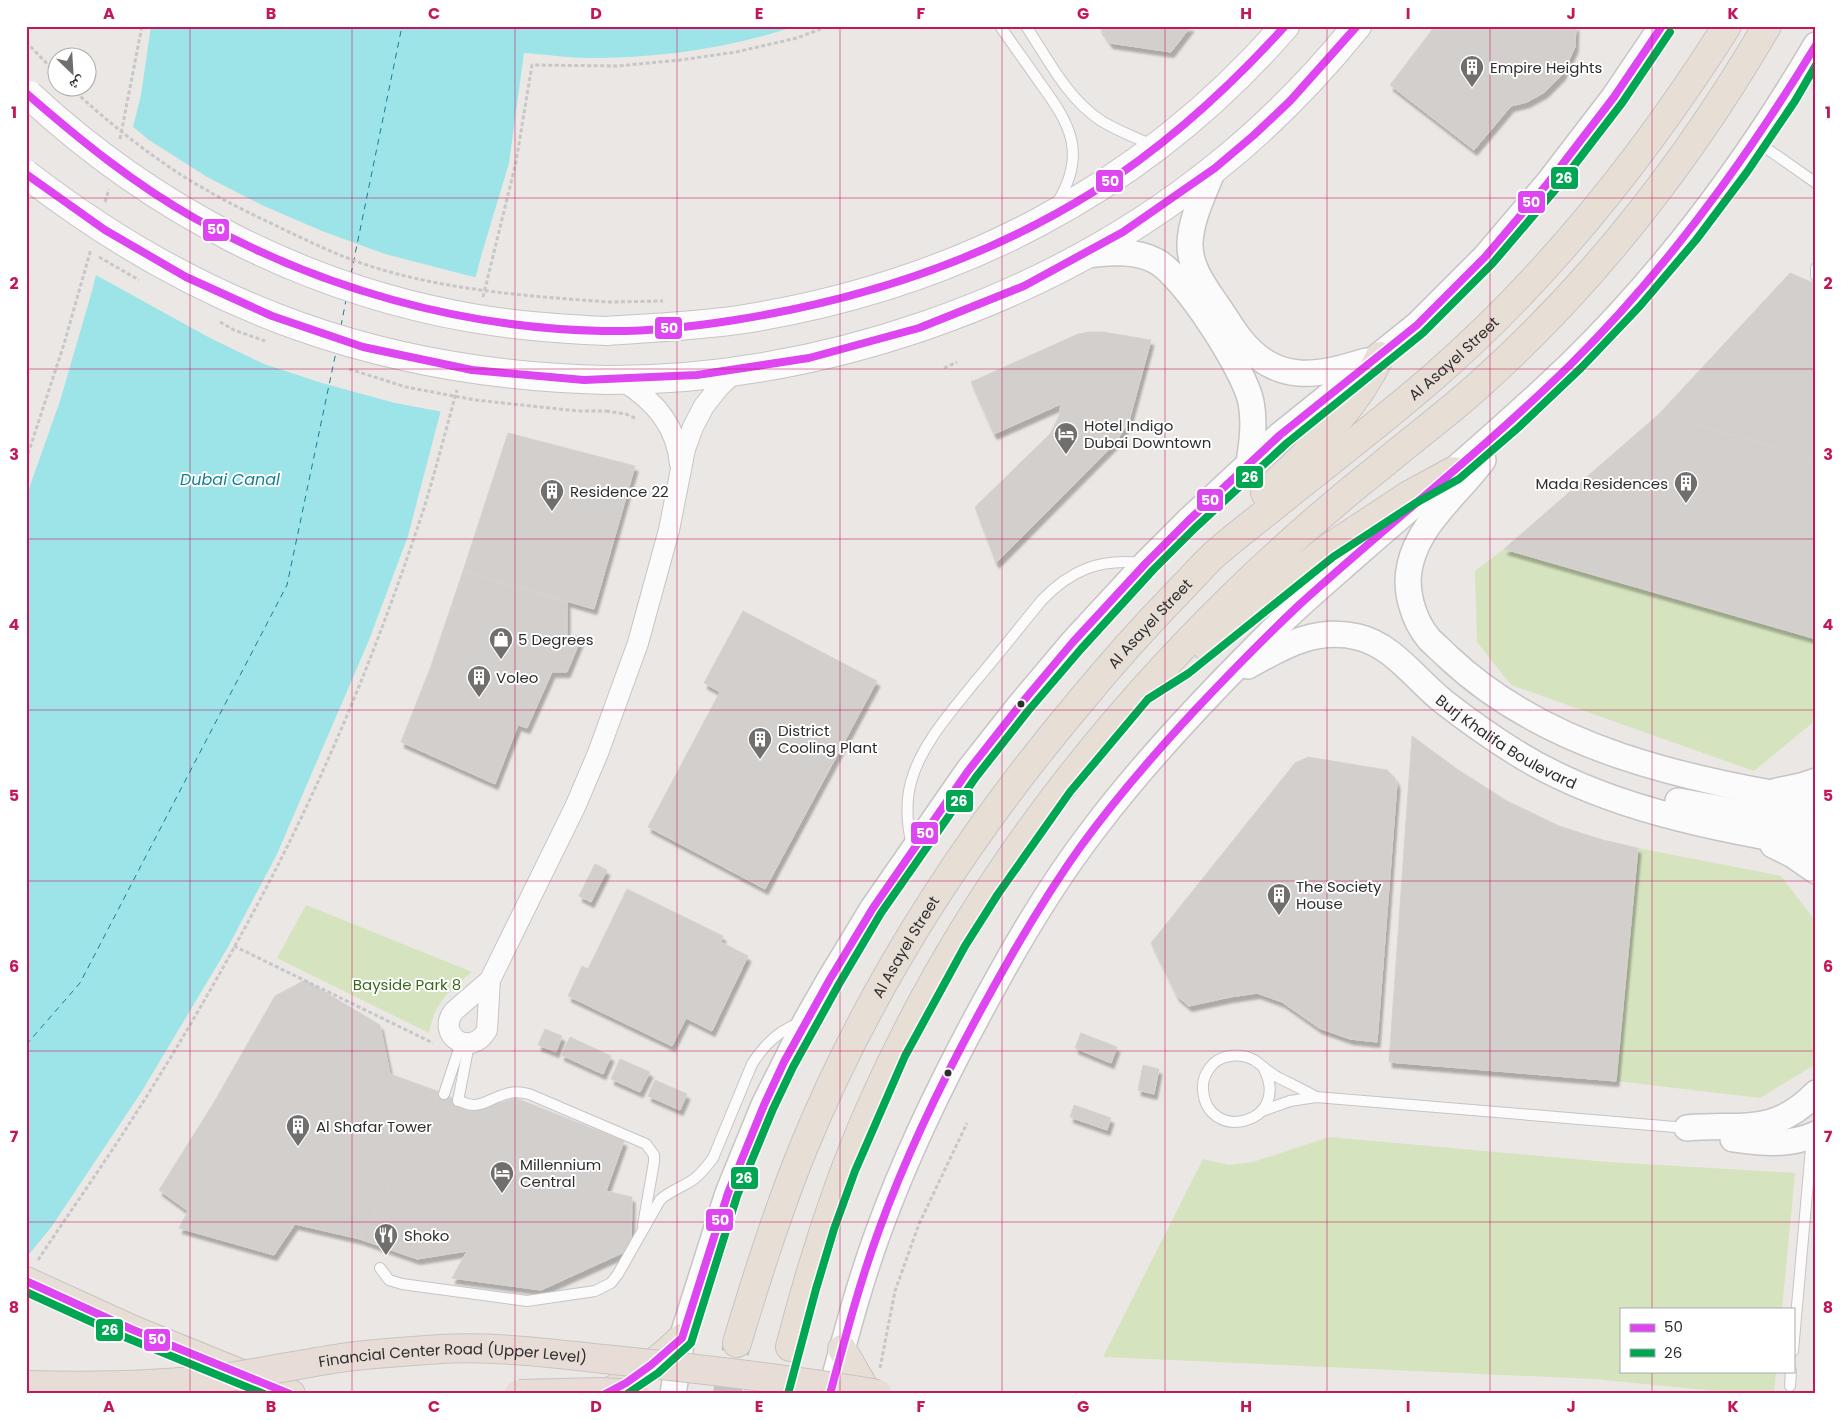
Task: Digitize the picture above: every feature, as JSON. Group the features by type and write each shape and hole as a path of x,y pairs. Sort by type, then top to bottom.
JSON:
{"highway":[{"name":"Financial Center Road (Upper Level)","path":"26,1385 77,1387 178,1382 244,1375 349,1357 387,1353 444,1349 500,1349 556,1352 875,1388"},
{"path":"519,1394 600,1392 635,1394"}],"main road":[{"path":"28,94 61,125 135,181 214,229 255,250 297,268 383,298 472,318 518,325 607,331 673,327 737,320 799,309 852,296 930,271 981,251 1039,223 1099,188 1128,168 1200,110 1243,70 1285,26"},
{"path":"26,174 99,228 183,277 227,298 309,330 365,348 460,368 557,379 615,380 682,377 736,371 797,361 857,347 916,329 990,301 1085,255 1129,228 1213,170 1254,136 1294,98 1357,26"},
{"name":"Al Asayel Street","path":"737,1343 780,1209 806,1143 858,1030 900,952 937,892 1019,775 1111,664 1215,554 1425,384 1482,332 1529,285 1574,236 1617,184 1663,123 1728,26"},
{"path":"790,1347 806,1286 846,1167 870,1109 925,996 961,934 1026,836 1073,772 1141,691 1231,598 1330,508 1481,383 1569,295 1621,234 1686,150 1722,99 1767,26"},
{"path":"1215,554 1262,496 1344,414 1370,378 1380,356"},
{"path":"1141,691 1183,665 1327,549 1401,500 1453,471"},
{"path":"30,1274 131,1329 291,1394"},
{"path":"604,1394 626,1383 651,1365 682,1338"},
{"path":"842,1349 875,1388"}],"street":[{"path":"673,1394 682,1338 745,1149 768,1097 806,1020 874,908 968,771 1074,642 1146,563 1249,463 1313,408 1417,325 1452,291 1517,220 1609,104 1662,26"},
{"path":"830,1394 873,1246 910,1154 957,1054 1010,957 1068,864 1096,825 1157,752 1262,640 1304,601 1512,420 1574,361 1633,300 1688,234 1756,141 1787,95 1816,45"},
{"path":"1213,170 1191,228 1192,260 1197,274 1241,340 1255,355 1274,367 1294,373 1316,374 1337,370 1380,356"},
{"path":"1085,255 1133,253 1156,261 1175,276 1197,304 1238,368 1245,384 1251,401 1253,419 1249,463"},
{"path":"490,980 487,1030 483,1037 477,1042 465,1043 454,1039 448,1025 450,1017 454,1011 490,980 575,808 616,708 638,643 669,530 685,449 693,427 704,406 719,387 736,371"},
{"path":"615,380 640,391 665,419 674,436 681,472"},
{"path":"1512,420 1474,472 1432,520 1417,541 1409,566 1408,591 1415,616 1428,638 1486,689 1552,729 1587,745 1632,760 1720,784 1816,802"},
{"name":"Burj Khalifa Boulevard","path":"1223,682 1284,647 1313,635 1336,633 1359,637 1380,647 1443,701 1486,734 1517,754 1549,771 1598,793 1641,808 1755,835 1816,846"},
{"path":"1763,792 1801,786 1816,781"},
{"path":"1598,793 1651,797 1816,826"},
{"path":"1755,835 1793,855 1816,872"},
{"path":"1687,1128 1765,1125 1786,1117 1805,1105 1816,1093"},
{"path":"1687,1128 1729,1139 1766,1142 1797,1140 1814,1135"}],"lane":[{"path":"1000,26 1064,117 1071,138 1073,160 1065,188 1049,215 1039,223"},
{"path":"1026,26 1062,82 1080,103 1101,121 1155,147"},
{"path":"1756,141 1816,183"},
{"path":"1816,268 1816,276"},
{"path":"912,850 908,828 907,805 910,783 918,762 950,713 1055,586 1071,575 1089,567 1108,562 1146,563"},
{"path":"380,1268 389,1280 402,1284 527,1301 604,1288 618,1274 642,1230 664,1196 668,1192 694,1179 705,1170 712,1158 752,1064 760,1052 780,1033 806,1020"},
{"path":"465,1043 458,1100 472,1106 507,1093 530,1094 646,1144 654,1155 654,1162 642,1230"},
{"path":"444,1094 465,1043"},
{"path":"1264,1069 1269,1079 1268,1102 1262,1111 1252,1119 1230,1122 1219,1118 1210,1110 1203,1098 1202,1085 1206,1072 1215,1062 1228,1056 1241,1055 1254,1060 1264,1069 1316,1097"},
{"path":"1262,1111 1290,1102 1316,1097 1687,1128"},
{"path":"1794,1340 1814,1135"},
{"path":"1790,1386 1792,1372"}],"path":[{"path":"481,305 516,162 532,65 618,66 680,60 736,52 797,38 829,26"},
{"path":"26,42 48,66"},
{"path":"82,98 146,150 209,192 308,241 353,260 412,277 524,296 608,302 665,301"},
{"path":"944,368 957,362"},
{"path":"30,1274 172,1055 234,946 282,856 323,771 360,684 394,595 425,505 460,381"},
{"path":"606,411 626,414 641,421"},
{"path":"234,946 439,1046"},
{"path":"875,1388 894,1291 919,1224 967,1123"}],"green space":[{"path":"1504,549 1816,639 1816,720 1754,771 1511,685 1477,642 1475,571"},
{"path":"1638,848 1781,876 1816,922 1816,1064 1760,1098 1616,1081"},
{"name":"Bayside Park 8","path":"306,905 472,972 449,992 439,1005 429,1033 277,958"},
{"path":"1329,1137 1608,1162 1795,1173 1782,1308 1620,1308 1620,1372 1776,1372 1774,1394 1747,1394 1594,1379 1103,1357 1203,1159 1229,1165 1253,1162"}],"water":[{"name":"Dubai Canal","path":"151,26 796,26 720,46 668,54 589,58 524,53 509,163 482,253 408,536 369,640 277,854 228,947 142,1091 52,1226 26,1258 26,497 60,401 92,291 141,95"}],"pier":[{"path":"131,125 149,140 207,177 264,206 322,231 385,254 478,278 443,412 395,403 322,383 264,364 210,338 94,274"}],"building":[{"path":"1099,26 1191,26 1171,52 1110,43"},
{"name":"Empire Heights","path":"1435,26 1576,26 1575,47 1562,75 1545,92 1527,102 1511,106 1474,150 1390,85"},
{"path":"1790,273 1816,284 1816,459 1659,414"},
{"name":"Hotel Indigo Dubai Downtown","path":"1103,332 1151,340 1129,421 1116,442 996,563 975,507 1050,434 1059,416 1061,404 994,434 971,382 1078,334"},
{"name":"Mada Residences","path":"1659,414 1816,459 1816,639 1504,549"},
{"name":"Residence 22","path":"508,433 635,466 594,609 463,571"},
{"name":"Voleo","path":"463,571 567,602 567,636 582,636 567,672 552,672 527,728 518,725 495,784 401,742 431,666"},
{"name":"District Cooling Plant","path":"743,611 877,681 765,889 648,827 720,692 704,683"},
{"path":"1412,736 1457,769 1507,801 1559,826 1603,840 1638,848 1616,1081 1389,1062"},
{"name":"The Society House","path":"1308,757 1387,770 1395,778 1397,784 1377,1042 1350,1039 1319,1028 1282,1002 1257,993 1189,1006 1177,996 1151,943 1295,763"},
{"path":"595,864 607,870 591,902 579,896"},
{"path":"627,889 723,936 721,942 748,956 712,1031 686,1018 672,1046 568,996 582,966 588,969"},
{"name":"Al Shafar Tower","path":"305,980 380,1025 390,1074 440,1092 360,1239 295,1224 274,1255 179,1228 188,1211 159,1190 213,1104 275,996"},
{"path":"545,1029 562,1036 556,1052 538,1045"},
{"path":"1081,1033 1117,1047 1111,1063 1075,1048"},
{"path":"570,1037 611,1056 603,1074 561,1055"},
{"path":"620,1059 650,1072 640,1092 611,1079"},
{"path":"1143,1065 1159,1069 1154,1094 1138,1090"},
{"path":"655,1080 687,1094 680,1110 648,1096"},
{"name":"Millennium Central","path":"440,1092 476,1110 516,1098 624,1141 606,1191 632,1197 631,1249 541,1290 452,1278 467,1251 417,1259 360,1239"},
{"path":"1074,1105 1111,1118 1107,1130 1070,1117"}],"ferry route":[{"path":"351,274 402,26"},
{"path":"341,326 346,300"},
{"path":"26,1045 80,983 287,585 336,352"}],"tunnel":[{"path":"727,1394 737,1343"},
{"path":"778,1394 790,1347"}],"transit line":[{"name":"50","path":"26,93 67,128 129,176 196,219 292,265 341,284 392,300 496,322 602,331 652,330 735,320 829,301 875,289 920,274 1009,238 1093,192 1145,156 1218,94 1285,26"},
{"name":"50","path":"26,174 105,230 186,277 272,316 363,347 472,370 584,380 697,375 809,358 919,328 1024,286 1123,232 1215,168 1290,101 1357,26"},
{"name":"50","path":"605,1394 626,1383 651,1365 682,1338 728,1193 784,1062 830,979 873,908 968,771 1073,642 1146,563 1188,521 1280,435 1417,325 1485,257 1548,183 1614,97 1662,26"},
{"name":"26","path":"627,1394 658,1373 691,1343 737,1196 773,1109 793,1067 881,913 976,777 1028,711 1081,649 1153,570 1195,528 1287,443 1423,333 1492,264 1556,189 1622,103 1670,32"},
{"name":"50","path":"830,1394 872,1250 890,1200 928,1112 1020,940 1068,864 1094,828 1166,742 1272,631 1332,576 1505,426 1607,327 1704,212 1762,130 1816,45"},
{"name":"26","path":"788,1394 834,1229 855,1171 905,1056 965,946 998,894 1070,792 1148,699 1189,673 1333,557 1414,504 1459,479 1519,427 1581,368 1640,306 1696,240 1747,172 1795,101 1816,65"},
{"name":"50","path":"26,1281 131,1329 290,1394"},
{"name":"26","path":"26,1292 127,1338 264,1394"}],"place":[{"name":"Empire Heights","path":"1472,88"},
{"name":"Hotel Indigo Dubai Downtown","path":"1066,455"},
{"name":"Mada Residences","path":"1686,504"},
{"name":"Residence 22","path":"552,512"},
{"name":"5 Degrees","path":"501,660"},
{"name":"Voleo","path":"479,698"},
{"name":"District Cooling Plant","path":"760,760"},
{"name":"The Society House","path":"1279,916"},
{"name":"Al Shafar Tower","path":"298,1147"},
{"name":"Millennium Central","path":"502,1194"},
{"name":"Shoko","path":"386,1256"}]}
